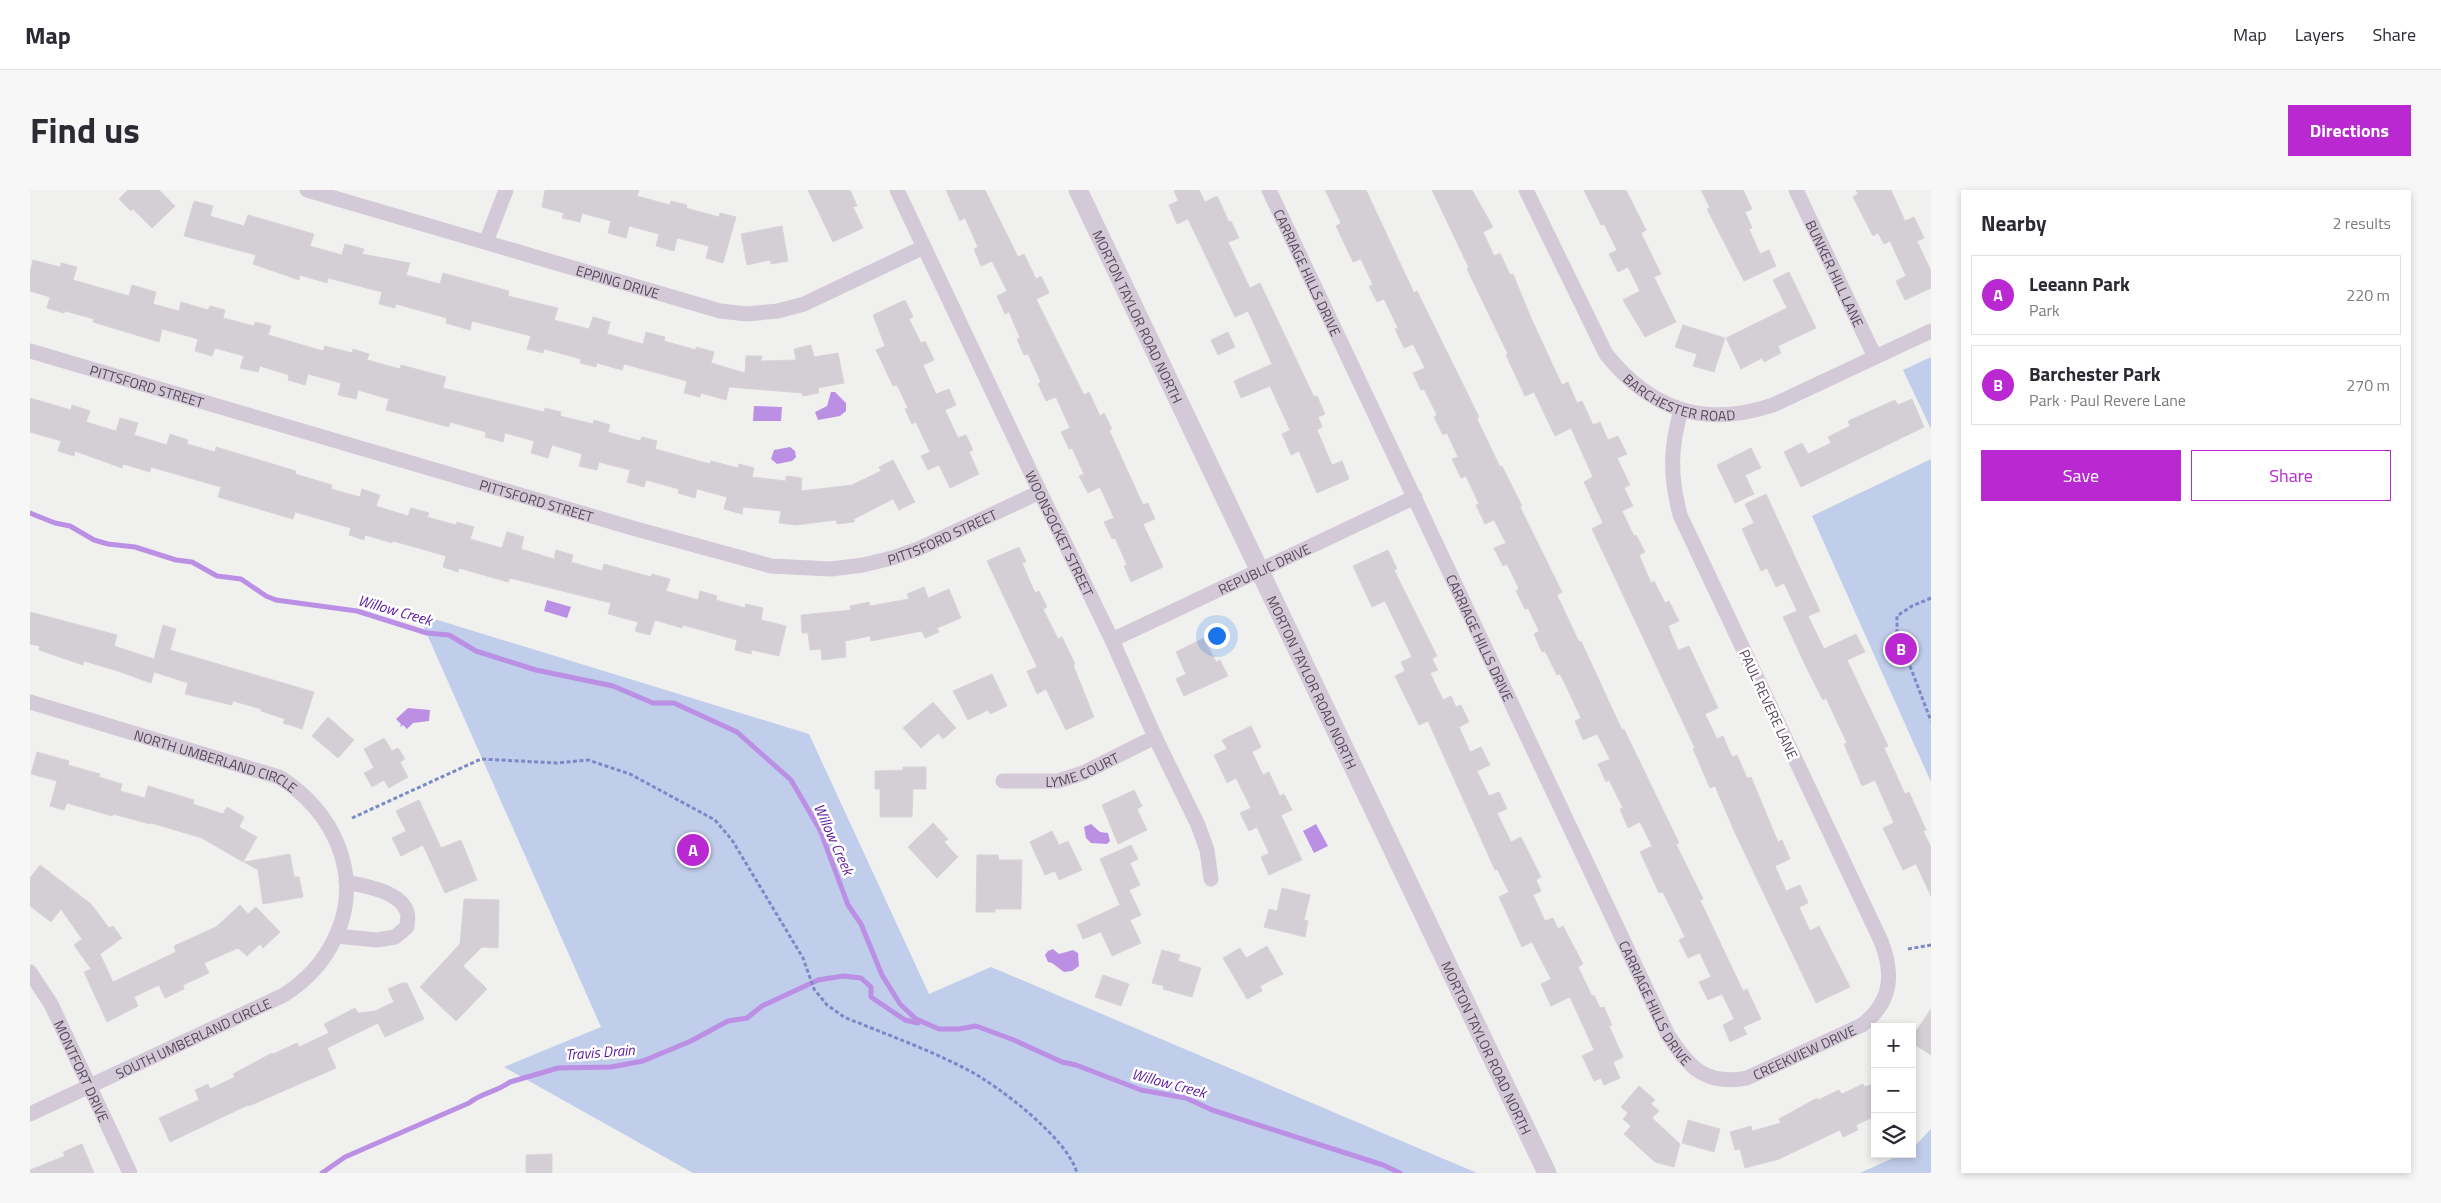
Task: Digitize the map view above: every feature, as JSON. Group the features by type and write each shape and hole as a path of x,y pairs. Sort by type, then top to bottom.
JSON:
{"street":[{"name":"EPPING DRIVE","path":"307,190 720,311 747,314 778,311 804,304 924,247"},
{"path":"486,242 506,190"},
{"name":"WOONSOCKET STREET","path":"897,190 1112,640 1155,737 1198,825 1207,850 1211,879"},
{"name":"MORTON TAYLOR ROAD NORTH","path":"1078,190 1547,1173"},
{"name":"CARRIAGE HILLS DRIVE","path":"1270,190 1668,1036 1684,1060 1706,1075"},
{"name":"BARCHESTER ROAD","path":"1526,190 1606,354 1622,374 1638,388 1659,401 1681,410 1714,415 1756,410 1773,405 1931,331"},
{"name":"BUNKER HILL LANE","path":"1796,190 1875,357"},
{"name":"PITTSFORD STREET","path":"30,351 636,530 771,566 831,569 863,565 892,558 918,549 1040,492"},
{"name":"PAUL REVERE LANE","path":"1681,410 1674,434 1671,461 1673,488 1680,515 1881,941 1889,966 1890,980 1886,994"},
{"name":"REPUBLIC DRIVE","path":"1112,640 1414,497"},
{"name":"NORTH UMBERLAND CIRCLE","path":"30,702 279,777 306,796 328,823 341,854 346,882 344,909 336,936"},
{"name":"LYME COURT","path":"1003,781 1058,781 1083,773 1155,737"},
{"path":"336,936 377,940 395,937 407,927 408,914 402,902 384,892 346,882"},
{"name":"SOUTH UMBERLAND CIRCLE","path":"30,1114 284,995 299,985 320,965 336,936"},
{"name":"MONTFORT DRIVE","path":"30,972 52,1004 88,1086 130,1173"},
{"name":"CREEKVIEW DRIVE","path":"1706,1075 1726,1080 1746,1078 1862,1024 1877,1010 1886,994"}],"path":[{"path":"1931,598 1912,606 1897,616 1896,632 1931,721"},
{"path":"352,818 481,759 557,763 588,760 630,774 715,820 732,840 803,958 814,989 827,1005 844,1017 969,1070 1031,1114 1073,1161 1077,1173"},
{"path":"1908,949 1931,945"}],"shaded area":[{"path":"1931,357 1931,429 1903,370"},
{"path":"831,392 835,392 846,403 846,411 840,416 818,420 815,412 827,406"},
{"path":"754,406 782,407 781,421 753,421"},
{"path":"790,447 795,451 796,457 792,461 777,464 771,459 774,450"},
{"path":"1931,459 1931,782 1812,516"},
{"path":"547,600 571,607 567,618 544,611"},
{"path":"418,614 809,734 929,994 991,967 1477,1173 693,1173 504,1067 601,1027"},
{"path":"408,708 430,710 429,721 413,723 407,729 403,725 400,727 401,724 396,719"},
{"path":"1091,824 1100,832 1108,833 1110,841 1107,844 1091,843 1086,838 1084,827"},
{"path":"1316,824 1328,846 1314,853 1303,831"},
{"path":"1053,949 1059,954 1073,950 1078,953 1079,966 1072,971 1064,972 1048,962 1045,955"},
{"path":"1931,1129 1931,1173 1860,1173 1893,1158 1916,1158 1916,1145"}],"building":[{"path":"128,190 159,190 175,206 152,228 133,209 131,211 119,199"},
{"path":"545,190 639,190 637,196 670,205 671,201 687,205 686,208 719,217 720,213 736,217 723,263 706,258 709,246 677,238 674,251 656,246 659,234 629,226 626,238 608,233 611,221 582,213 580,222 562,218 564,213 542,207"},
{"path":"808,190 850,190 857,206 853,207 863,228 833,242"},
{"path":"946,190 985,190 1018,257 1024,254 1036,279 1041,276 1049,293 1036,299 1084,395 1089,392 1100,416 1104,413 1112,429 1109,430 1143,505 1148,503 1155,519 1143,524 1163,567 1131,582 1124,566 1127,565 1115,538 1112,539 1104,522 1114,518 1100,487 1088,493 1079,476 1084,474 1072,448 1069,449 1061,432 1070,428 1056,397 1046,401 1038,384 1041,382 1028,354 1024,355 1017,339 1020,338 1009,312 1005,314 997,296 1007,291 992,261 981,266 974,249 978,247 965,218 960,221"},
{"path":"1174,190 1199,190 1205,202 1217,196 1239,238 1228,242 1250,288 1260,283 1314,397 1317,396 1325,414 1318,417 1322,427 1317,430 1332,465 1342,461 1349,479 1317,493 1299,451 1291,455 1282,434 1290,430 1270,386 1241,398 1234,381 1272,364 1248,311 1235,317 1188,219 1177,224 1169,205 1178,201"},
{"path":"1325,190 1366,190 1414,293 1417,291 1479,417 1477,419 1500,467 1502,466 1522,506 1520,507 1562,592 1557,595 1579,642 1581,641 1622,730 1624,729 1679,843 1676,844 1703,899 1700,900 1743,991 1747,989 1761,1019 1743,1027 1747,1034 1730,1042 1723,1025 1734,1019 1722,994 1708,1000 1699,982 1711,977 1700,953 1688,958 1679,940 1685,937 1663,892 1659,893 1640,852 1652,846 1640,822 1628,828 1620,809 1623,808 1609,780 1606,782 1598,764 1610,759 1597,734 1583,740 1575,721 1581,718 1560,674 1557,675 1545,651 1542,652 1534,634 1539,631 1528,608 1525,609 1516,591 1519,589 1507,564 1503,566 1494,548 1506,543 1494,520 1485,524 1476,505 1479,504 1466,476 1461,478 1452,459 1458,457 1447,433 1443,435 1434,417 1437,415 1424,389 1421,390 1413,373 1425,368 1413,344 1404,348 1395,329 1398,328 1384,299 1377,302 1369,286 1373,285 1361,259 1353,262 1336,226 1341,223"},
{"path":"1432,190 1472,190 1493,227 1483,232 1494,256 1500,253 1510,275 1513,274 1562,385 1568,382 1577,403 1582,401 1593,425 1600,422 1608,440 1618,436 1627,454 1617,458 1630,485 1624,488 1633,506 1622,511 1634,536 1636,535 1645,552 1639,555 1651,583 1654,581 1665,603 1669,601 1679,621 1668,626 1678,650 1689,646 1718,708 1705,714 1717,739 1723,736 1732,757 1737,755 1747,778 1751,777 1778,842 1782,840 1790,859 1775,866 1786,891 1800,885 1808,903 1799,907 1810,931 1819,926 1850,987 1816,1003 1736,835 1715,786 1710,788 1693,749 1695,748 1592,529 1603,523 1584,482 1593,477 1571,428 1555,436 1534,392 1525,396 1506,355 1508,354"},
{"path":"1584,190 1626,190 1646,230 1641,233 1661,274 1654,277 1676,322 1645,337 1623,300 1640,291 1628,267 1618,272 1609,254 1617,250 1604,224 1601,225"},
{"path":"1701,190 1743,190 1752,209 1745,212 1752,228 1749,229 1760,254 1769,250 1776,266 1744,281 1707,209 1710,208"},
{"path":"1856,190 1891,190 1905,221 1914,217 1924,238 1917,241 1931,271 1931,288 1905,300 1896,281 1906,276 1890,241 1884,244 1878,233 1873,236 1853,197 1858,194"},
{"path":"194,201 213,206 210,216 244,226 248,215 314,234 310,246 342,255 345,244 364,249 362,254 410,263 406,275 440,284 443,273 509,291 508,296 558,308 554,320 589,329 593,317 610,322 607,334 643,344 646,332 665,337 664,341 696,350 696,347 714,352 711,363 745,373 746,356 762,356 761,361 796,360 794,349 811,345 814,357 838,353 844,383 818,388 819,393 803,396 802,393 729,387 726,400 701,393 700,397 684,393 687,381 624,364 622,370 597,363 596,367 580,363 581,359 544,349 543,353 527,349 531,336 472,321 470,330 446,323 447,318 396,304 395,308 379,304 382,292 328,278 327,283 300,275 299,280 253,264 256,255 184,236"},
{"path":"782,226 788,261 771,264 770,260 747,265 741,234"},
{"path":"33,260 60,267 61,263 77,267 73,280 129,296 132,285 156,292 153,304 179,311 181,302 208,310 210,306 225,310 223,318 254,326 255,322 271,326 268,335 323,351 325,346 352,353 353,349 369,354 367,360 400,369 401,365 446,377 443,388 544,412 545,408 561,412 560,416 593,424 594,420 610,425 608,432 640,441 642,437 657,441 655,449 710,464 711,461 738,468 739,464 754,468 752,477 786,481 786,476 802,478 801,491 852,485 881,471 879,467 893,460 915,502 899,510 893,499 854,519 854,522 837,524 836,520 796,525 779,523 781,511 743,507 742,514 724,509 727,497 697,489 695,498 678,493 679,489 646,480 644,487 627,482 630,470 599,462 597,470 579,466 582,454 552,445 548,458 531,453 534,441 505,433 503,442 485,437 486,432 450,422 449,427 386,410 389,399 358,390 356,399 338,395 341,383 308,374 305,385 288,380 289,375 260,366 258,372 240,368 244,356 215,348 212,356 195,351 198,339 162,329 159,342 93,322 94,319 47,308 50,297 30,291 30,272"},
{"path":"1789,272 1816,328 1778,346 1781,353 1764,362 1762,358 1741,369 1726,338 1787,308 1773,280"},
{"path":"905,300 913,317 909,319 921,343 925,341 934,360 923,365 936,394 949,389 956,405 945,410 958,438 966,435 973,450 969,452 979,474 950,488 939,465 928,470 921,456 930,452 916,422 912,424 905,409 908,408 897,385 893,386 876,350 885,346 873,315"},
{"path":"1683,325 1725,338 1714,372 1693,366 1697,354 1675,347"},
{"path":"1228,332 1235,347 1218,355 1211,340"},
{"path":"30,398 71,410 72,405 90,411 86,422 116,431 120,418 138,423 134,435 167,445 170,434 188,440 187,444 215,452 216,447 296,471 295,474 332,485 331,489 360,497 362,489 380,495 376,506 408,516 411,508 429,513 427,517 456,525 457,522 474,527 470,539 502,548 507,532 524,537 521,549 554,559 556,550 573,555 571,562 602,571 604,564 651,577 652,574 670,579 666,591 698,600 700,591 717,596 716,600 745,608 746,604 763,608 761,620 786,626 779,656 752,650 751,654 735,650 737,640 683,625 682,628 655,620 650,635 635,631 638,622 608,614 611,603 510,578 508,582 459,568 458,572 443,567 446,556 365,535 364,540 349,535 351,528 295,512 293,519 218,497 221,487 151,467 150,472 123,464 122,468 75,451 74,456 58,451 61,441 30,432"},
{"path":"1912,399 1924,427 1801,487 1784,452 1802,443 1808,454 1831,443 1828,437 1850,426 1848,421 1895,400 1898,405"},
{"path":"1751,448 1761,468 1745,475 1754,494 1735,503 1717,465"},
{"path":"1766,494 1820,611 1808,616 1824,649 1856,634 1865,652 1847,660 1888,746 1884,748 1905,794 1909,792 1926,830 1923,831 1931,847 1931,896 1916,864 1903,870 1883,828 1894,823 1875,780 1862,786 1844,744 1847,743 1826,698 1823,700 1783,617 1797,611 1784,583 1776,587 1767,568 1761,571 1742,529 1754,523 1745,504"},
{"path":"1019,547 1026,562 1022,563 1035,593 1039,591 1047,607 1043,609 1058,639 1062,637 1075,664 1073,665 1094,717 1066,730 1046,689 1037,694 1027,671 1037,667 987,561"},
{"path":"1388,550 1397,569 1394,570 1437,656 1432,659 1438,670 1430,673 1443,700 1451,696 1456,707 1461,705 1469,722 1459,727 1470,752 1481,747 1490,765 1477,771 1489,796 1499,792 1507,809 1497,813 1511,842 1521,837 1541,877 1536,880 1541,891 1533,895 1545,921 1553,918 1558,929 1563,926 1583,964 1578,967 1592,996 1594,995 1600,1008 1604,1007 1612,1025 1609,1026 1623,1057 1613,1062 1620,1078 1604,1085 1601,1078 1594,1081 1582,1056 1594,1050 1570,997 1551,1006 1541,984 1551,979 1532,942 1522,947 1499,897 1509,892 1497,869 1495,870 1428,721 1419,725 1395,676 1405,671 1401,662 1412,657 1385,601 1372,607 1353,566"},
{"path":"924,587 928,598 949,589 961,618 937,628 939,632 925,638 922,631 871,641 870,636 845,641 846,657 822,660 821,649 810,650 808,633 802,633 801,615 851,610 850,606 869,602 870,606 909,599 907,594"},
{"path":"30,612 117,635 114,646 154,659 163,625 176,629 170,650 314,692 302,729 283,723 285,719 261,711 261,709 233,701 232,705 185,694 188,683 154,672 151,683 118,671 84,661 83,665 39,650 40,646 30,644"},
{"path":"1204,638 1216,662 1220,660 1228,676 1184,696 1176,679 1186,674 1176,652"},
{"path":"992,674 1007,706 990,714 988,710 968,720 953,691"},
{"path":"933,702 956,728 943,739 938,733 921,748 903,728"},
{"path":"328,717 354,740 338,758 312,736"},
{"path":"1251,726 1261,747 1252,752 1263,775 1269,772 1280,796 1284,794 1292,810 1281,815 1302,860 1269,875 1261,857 1269,853 1257,827 1249,831 1240,813 1251,808 1236,778 1227,783 1214,755 1227,749 1222,740"},
{"path":"384,738 392,751 398,748 405,759 400,762 408,777 389,788 384,780 372,787 364,773 374,768 364,749"},
{"path":"37,752 69,761 68,765 100,774 99,777 122,784 120,791 145,798 148,786 194,800 193,804 223,814 227,807 244,817 239,827 257,837 243,862 202,838 151,823 113,814 112,816 67,803 64,810 50,806 57,781 31,774"},
{"path":"903,767 926,767 926,789 913,789 912,817 880,817 880,789 875,789 875,771 903,770"},
{"path":"1134,790 1142,806 1137,809 1147,830 1118,844 1102,805"},
{"path":"419,800 441,848 461,840 477,880 445,893 423,845 401,856 392,838 406,831 396,811"},
{"path":"933,823 948,839 944,842 958,857 937,878 908,847"},
{"path":"1052,831 1059,845 1068,841 1082,870 1059,880 1055,871 1045,875 1030,842"},
{"path":"1131,845 1138,859 1130,863 1140,885 1129,890 1141,915 1130,920 1141,943 1112,956 1101,932 1083,939 1077,925 1120,905 1100,859"},
{"path":"290,854 294,877 299,877 303,897 263,904 258,870 244,862"},
{"path":"977,855 998,855 999,860 1022,860 1021,909 995,909 995,912 976,912"},
{"path":"40,865 91,904 109,928 113,926 122,938 100,954 113,982 176,952 174,946 216,927 240,905 248,914 256,907 280,932 263,948 260,944 247,956 238,948 204,963 209,973 183,985 184,989 165,998 159,985 134,997 138,1006 107,1022 84,972 91,969 74,945 82,939 61,909 51,922 30,906 30,878"},
{"path":"1282,888 1310,895 1304,920 1308,921 1305,937 1264,927 1269,909 1277,911"},
{"path":"464,899 499,900 498,948 482,947 463,966 487,989 456,1021 420,987 460,944"},
{"path":"1267,946 1283,974 1260,986 1262,991 1247,999 1223,958 1240,948 1246,958"},
{"path":"1162,950 1180,955 1178,961 1201,968 1192,997 1163,989 1164,986 1152,983"},
{"path":"1103,975 1129,984 1121,1006 1095,997"},
{"path":"402,983 407,983 424,1019 385,1037 378,1023 327,1048 336,1068 248,1105 170,1142 159,1118 199,1100 195,1090 208,1084 210,1089 235,1077 233,1074 272,1053 297,1043 299,1047 329,1033 324,1024 355,1008 358,1013 375,1011 394,1002 388,989"},
{"path":"1931,1009 1931,1055 1916,1046 1916,1031"},
{"path":"1863,1084 1865,1087 1871,1085 1871,1118 1856,1125 1858,1130 1843,1137 1840,1130 1779,1159 1745,1168 1740,1149 1735,1150 1730,1132 1751,1126 1752,1131 1781,1123 1779,1119 1817,1098 1818,1100 1839,1090 1842,1094"},
{"path":"1639,1086 1655,1100 1651,1104 1659,1111 1652,1118 1680,1144 1674,1167 1655,1162 1624,1134 1631,1126 1623,1119 1628,1113 1621,1107"},
{"path":"1688,1120 1720,1129 1714,1152 1682,1143"},
{"path":"82,1144 94,1173 30,1173 30,1170 65,1156 63,1152"},
{"path":"552,1154 552,1173 526,1173 526,1155"}],"waterway":[{"name":"Willow Creek","path":"30,513 55,523 70,526 94,540 108,544 135,547 176,560 192,562 217,576 241,579 266,596 276,600 357,611 427,633 449,635 476,651 536,670 613,686 653,703 674,703 737,732 791,780 820,830 848,905 861,924 882,975 900,1004 916,1019 939,1029 959,1029 976,1026 1014,1040 1062,1062 1076,1065 1141,1090 1186,1098 1212,1110 1383,1165 1400,1173"},
{"name":"Travis Drain","path":"322,1173 345,1157 469,1103 479,1096 510,1082 558,1068 611,1067 643,1061 691,1041 728,1021 747,1018 762,1006 818,980 843,976 861,978 871,987 871,997 905,1020 918,1023"}],"place":[{"name":"Barchester Park","path":"1901,649"},
{"name":"Leeann Park","path":"693,850"}]}
